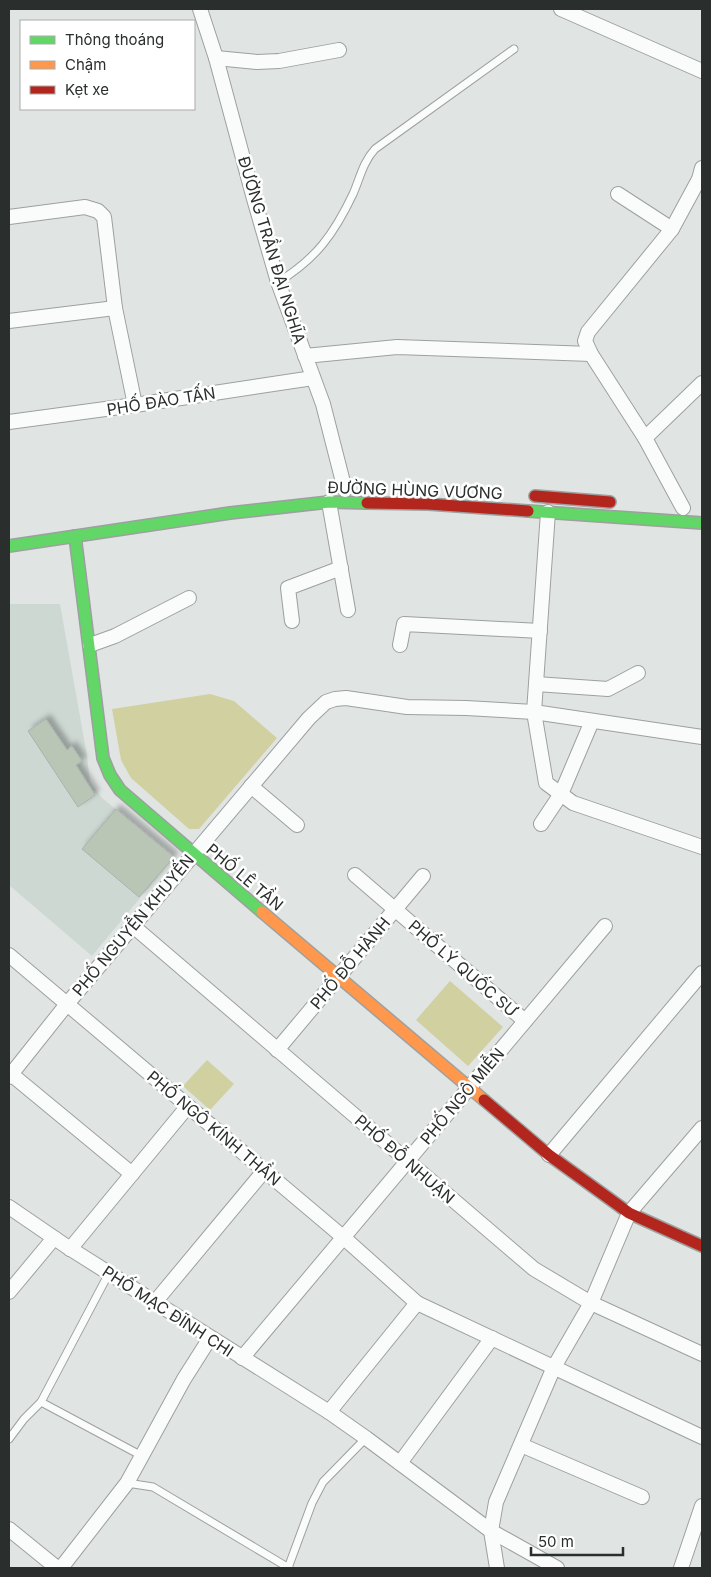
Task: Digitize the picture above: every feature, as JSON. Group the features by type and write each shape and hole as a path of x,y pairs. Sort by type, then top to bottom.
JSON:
{"street":[{"name":"ĐƯỜNG TRẦN ĐẠI NGHĨA","path":"200,9 216,58 278,282 323,404 341,495 341,568 348,610"},
{"path":"561,9 702,71"},
{"path":"216,58 258,62 279,61 339,50"},
{"path":"683,507 645,438 591,354 585,341 588,332 672,229 699,179 702,168"},
{"path":"618,194 672,229"},
{"path":"9,217 85,207 93,209 104,216 115,308 135,405"},
{"path":"9,321 115,308"},
{"path":"305,356 397,347 591,354"},
{"name":"PHỐ ĐÀO TẤN","path":"9,422 313,378"},
{"path":"645,438 702,383"},
{"name":"ĐƯỜNG HÙNG VƯƠNG","path":"9,546 341,495 428,504 702,523"},
{"name":"ĐƯỜNG HÙNG VƯƠNG","path":"526,496 624,503"},
{"path":"548,512 534,712 546,783 573,803 702,847"},
{"name":"PHỐ LÊ TẦN","path":"75,536 103,758 110,775 120,790 193,854 549,1154 629,1214 702,1246"},
{"path":"292,621 288,588 341,568"},
{"path":"90,645 115,636 189,598"},
{"path":"400,645 404,624 540,631"},
{"path":"536,684 608,689 638,673"},
{"name":"PHỐ NGUYỄN KHUYẾN","path":"10,1075 66,1004 132,926 317,709 326,702 335,698 346,698 407,706 534,712 702,737"},
{"path":"541,824 561,794 592,721"},
{"path":"251,786 297,825"},
{"name":"PHỐ LÝ QUỐC SƯ","path":"355,875 525,1021"},
{"name":"PHỐ ĐỖ HÀNH","path":"277,1050 423,876"},
{"name":"PHỐ ĐỖ NHUẬN","path":"132,926 534,1269 591,1303 702,1354"},
{"name":"PHỐ NGÔ MIỄN","path":"242,1358 605,926"},
{"name":"PHỐ NGÔ KÍNH THẦN","path":"9,955 343,1237 417,1303 702,1437"},
{"path":"549,1154 702,973"},
{"path":"10,1075 132,1174"},
{"path":"70,1249 188,1106"},
{"path":"497,1568 491,1532 496,1502 554,1367 591,1303 629,1214 702,1128"},
{"path":"155,1302 264,1171"},
{"name":"PHỐ MẠC ĐĨNH CHI","path":"9,1207 70,1249 329,1412 491,1532"},
{"path":"9,1292 54,1238"},
{"path":"329,1412 417,1303"},
{"path":"9,1529 59,1568 127,1483 184,1379 210,1338"},
{"path":"400,1463 492,1338"},
{"path":"521,1445 642,1497"},
{"path":"681,1568 702,1506"},
{"path":"491,1532 557,1568"}],"lane":[{"path":"278,282 302,267 320,249 347,206 363,164 375,149 514,49"},
{"path":"9,1439 24,1419 41,1402 109,1273"},
{"path":"41,1402 142,1456"},
{"path":"127,1483 153,1487 288,1568 312,1503 323,1482 366,1438"}],"shaded area":[{"path":"9,604 60,604 90,782 102,798 174,857 92,956 9,885"}],"green space":[{"path":"210,694 234,701 277,738 199,829 189,829 131,778 121,760 112,709"},
{"path":"450,981 503,1027 468,1066 416,1020"},
{"path":"207,1060 234,1084 210,1110 183,1086"}],"building":[{"path":"46,719 67,750 72,746 82,761 76,765 95,795 78,807 28,731"},
{"path":"116,809 174,857 139,897 82,849"}],"traffic: fast":[{"path":"9,546 230,513 329,502 367,503"},
{"path":"528,511 702,523"},
{"path":"75,536 103,758 110,775 120,790 262,912"}],"traffic: slow":[{"path":"262,912 484,1100"}],"traffic: jam":[{"path":"535,496 610,502"},
{"path":"367,503 428,504 528,511"},
{"path":"484,1100 549,1155 629,1213 702,1246"}]}
